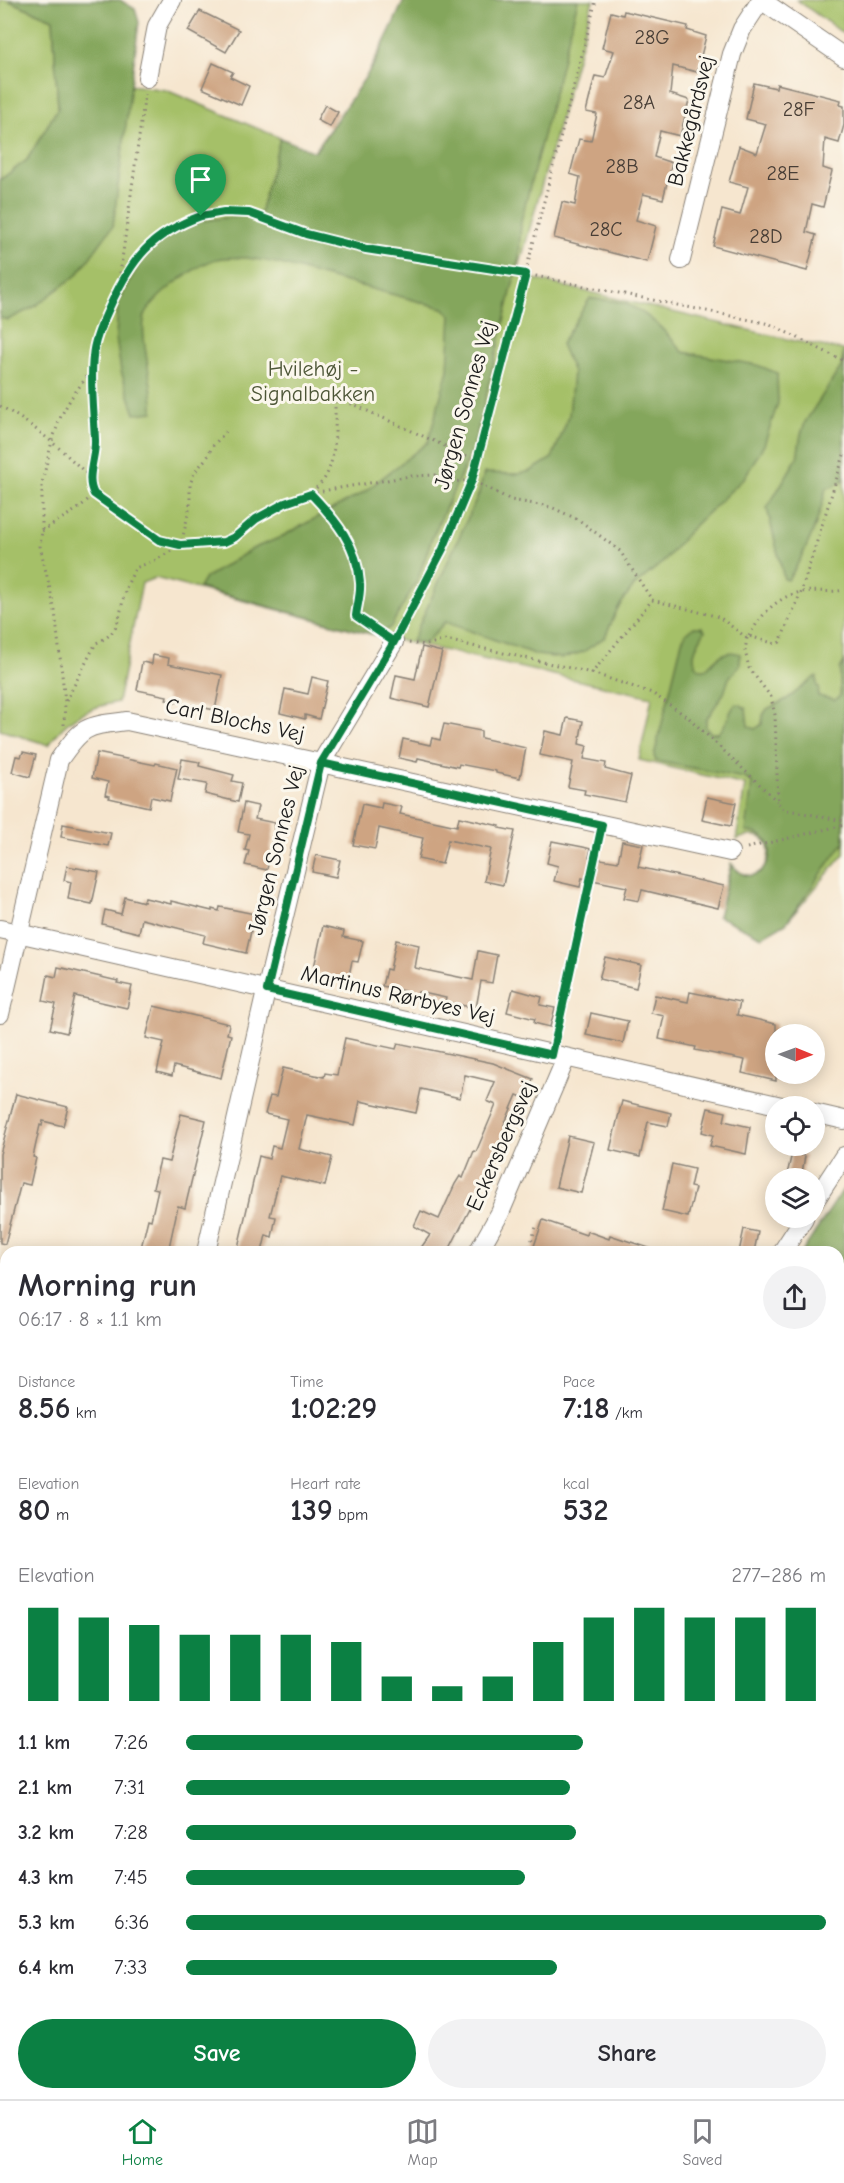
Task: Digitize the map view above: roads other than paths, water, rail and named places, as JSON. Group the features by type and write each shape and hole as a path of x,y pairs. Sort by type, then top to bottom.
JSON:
{"street":[{"path":"147,78 157,26 172,0"},
{"name":"Bakkegårdsvej","path":"681,260 732,54 742,29 761,0 844,57"},
{"name":"Jørgen Sonnes Vej","path":"207,1246 321,763 394,642"},
{"name":"Carl Blochs Vej","path":"0,1014 59,760 81,730 98,724 128,721 730,852"},
{"name":"Martinus Rørbyes Vej","path":"0,929 765,1102"},
{"name":"Eckersbergsvej","path":"481,1246 500,1213 559,1056"},
{"path":"825,1116 844,1120"},
{"path":"825,1185 844,1156"},
{"path":"786,1246 798,1228"}],"park label":[{"name":"Hvilehøj - Signalbakken","path":"313,382"}]}
